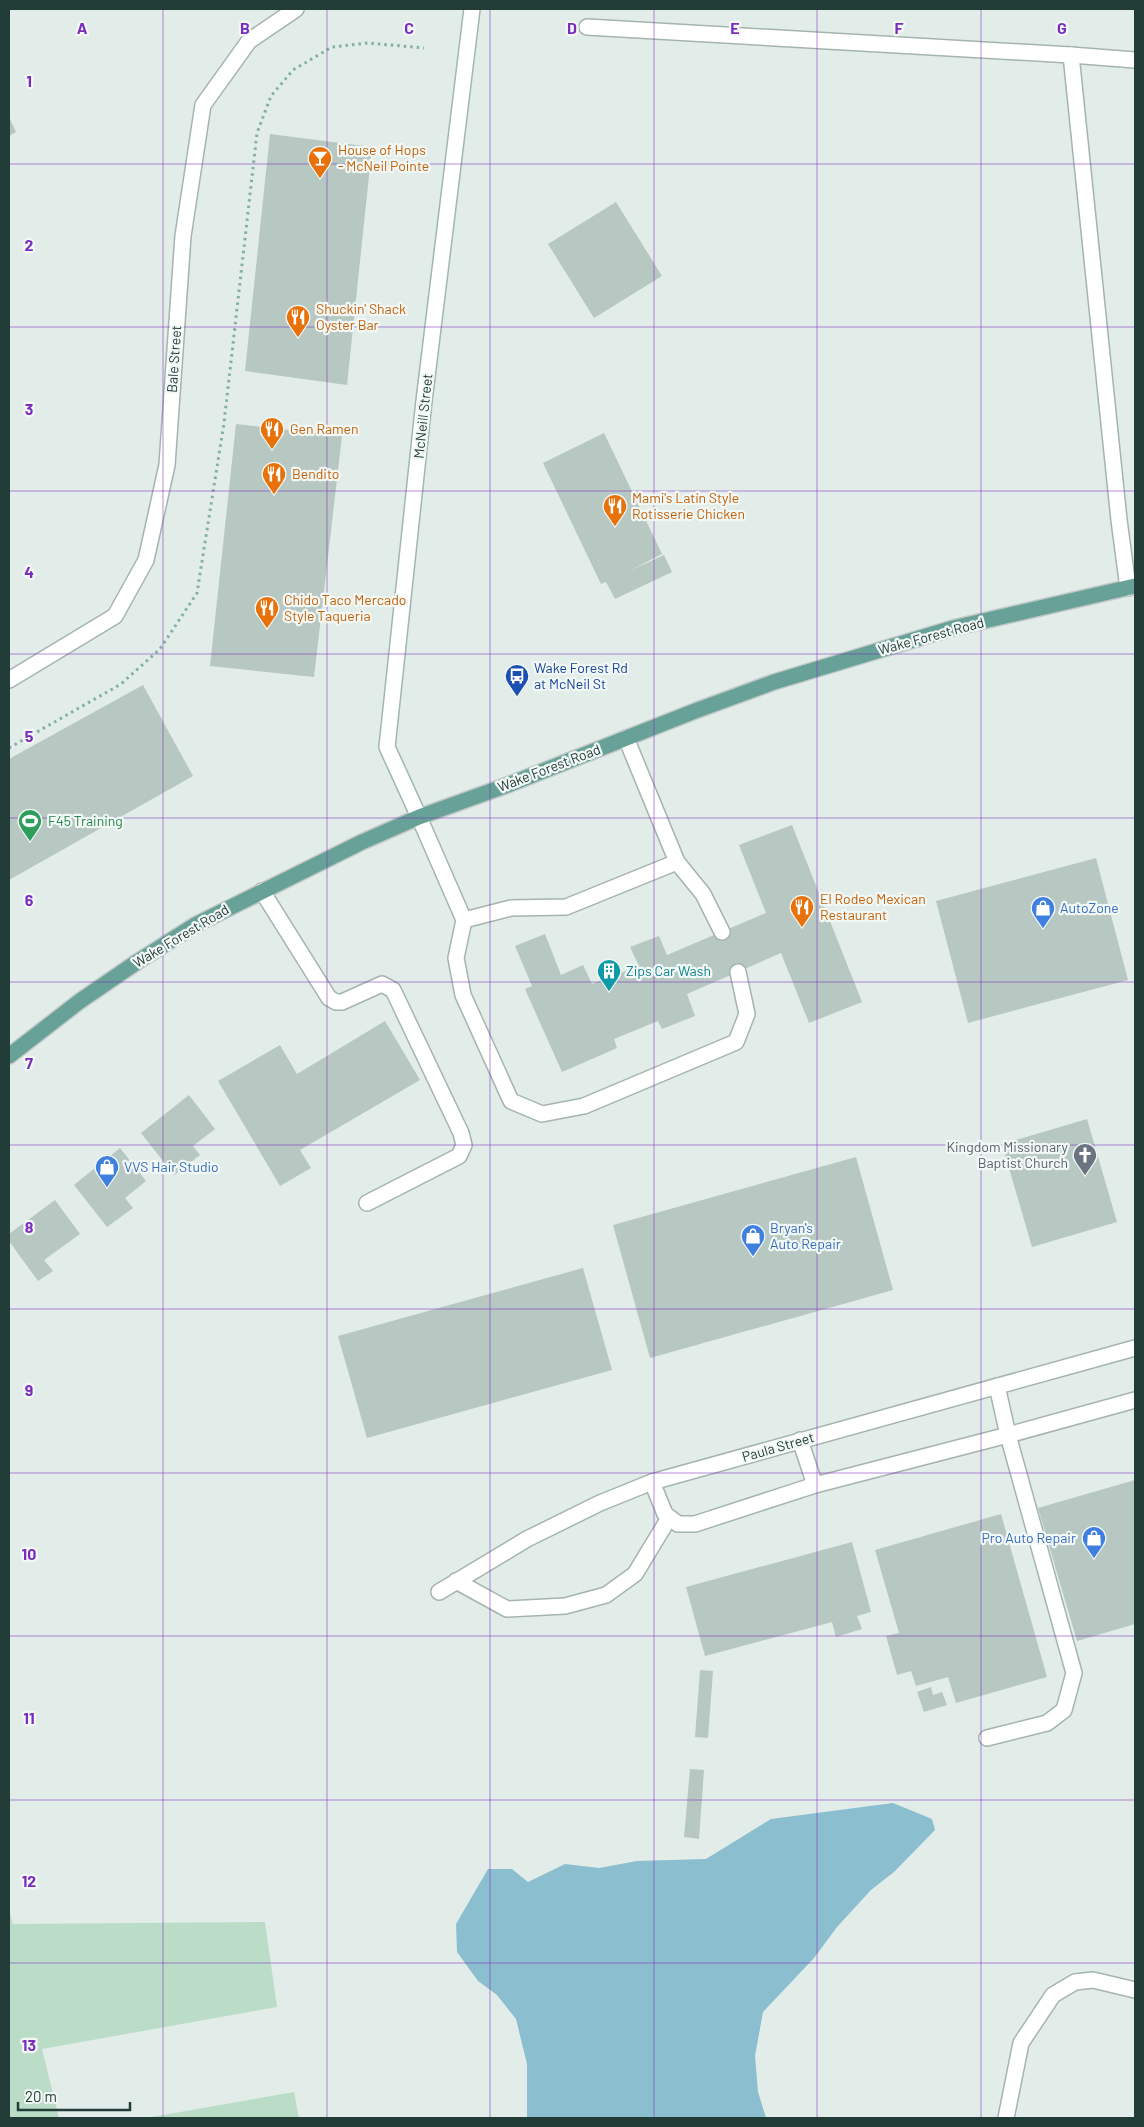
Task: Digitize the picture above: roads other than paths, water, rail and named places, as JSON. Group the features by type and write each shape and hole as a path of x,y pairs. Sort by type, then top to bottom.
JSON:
{"main road":[{"name":"Wake Forest Road","path":"9,1056 80,1001 136,962 195,925 262,891 419,817 505,786 774,682 953,628 1132,587"}],"street":[{"name":"Bale Street","path":"9,680 115,616 146,560 167,465 183,236 203,105 249,41 296,9"},
{"name":"McNeill Street","path":"464,920 387,747 424,401 472,9"},
{"path":"587,27 1071,54 1135,60"},
{"path":"1071,54 1118,520 1132,587"},
{"path":"626,738 677,862 703,894 722,932"},
{"path":"677,862 566,906 511,908 464,920 456,958 463,994 511,1101 542,1114 584,1106 736,1042 747,1014 738,972"},
{"path":"262,891 329,998 336,1002 342,1002 382,984 393,990 461,1133 464,1145 459,1156 367,1203"},
{"name":"Paula Street","path":"439,1592 527,1539 600,1502 652,1482 1135,1348"},
{"path":"987,1738 1047,1723 1064,1710 1074,1673 1008,1435 998,1386"},
{"path":"652,1482 665,1514 678,1524 695,1524 815,1485 1135,1400"},
{"path":"800,1440 815,1485"},
{"path":"456,1581 507,1609 565,1606 606,1595 635,1574 670,1518"},
{"path":"1006,2118 1021,2043 1053,1995 1074,1982 1093,1980 1135,1990"}],"water":[{"path":"893,1803 932,1819 935,1830 894,1872 871,1890 837,1927 814,1958 763,2012 755,2056 758,2092 766,2118 527,2118 527,2064 516,2019 497,1995 478,1981 457,1952 456,1924 488,1869 512,1869 528,1882 565,1864 599,1868 637,1861 706,1859 771,1819"}],"place":[{"name":"House of Hops - McNeil Pointe","path":"320,179"},
{"name":"Shuckin' Shack Oyster Bar","path":"298,338"},
{"name":"Gen Ramen","path":"272,450"},
{"name":"Bendito","path":"274,495"},
{"name":"Mami's Latín Style Rotisserie Chicken","path":"615,527"},
{"name":"Chido Taco Mercado Style Taqueria","path":"267,629"},
{"name":"Wake Forest Rd at McNeil St","path":"517,697"},
{"name":"F45 Training","path":"30,842"},
{"name":"El Rodeo Mexican Restaurant","path":"802,928"},
{"name":"AutoZone","path":"1043,929"},
{"name":"Zips Car Wash","path":"609,992"},
{"name":"Kingdom Missionary Baptist Church","path":"1085,1176"},
{"name":"VVS Hair Studio","path":"107,1188"},
{"name":"Bryan's Auto Repair","path":"753,1257"},
{"name":"Pro Auto Repair","path":"1094,1559"}]}
